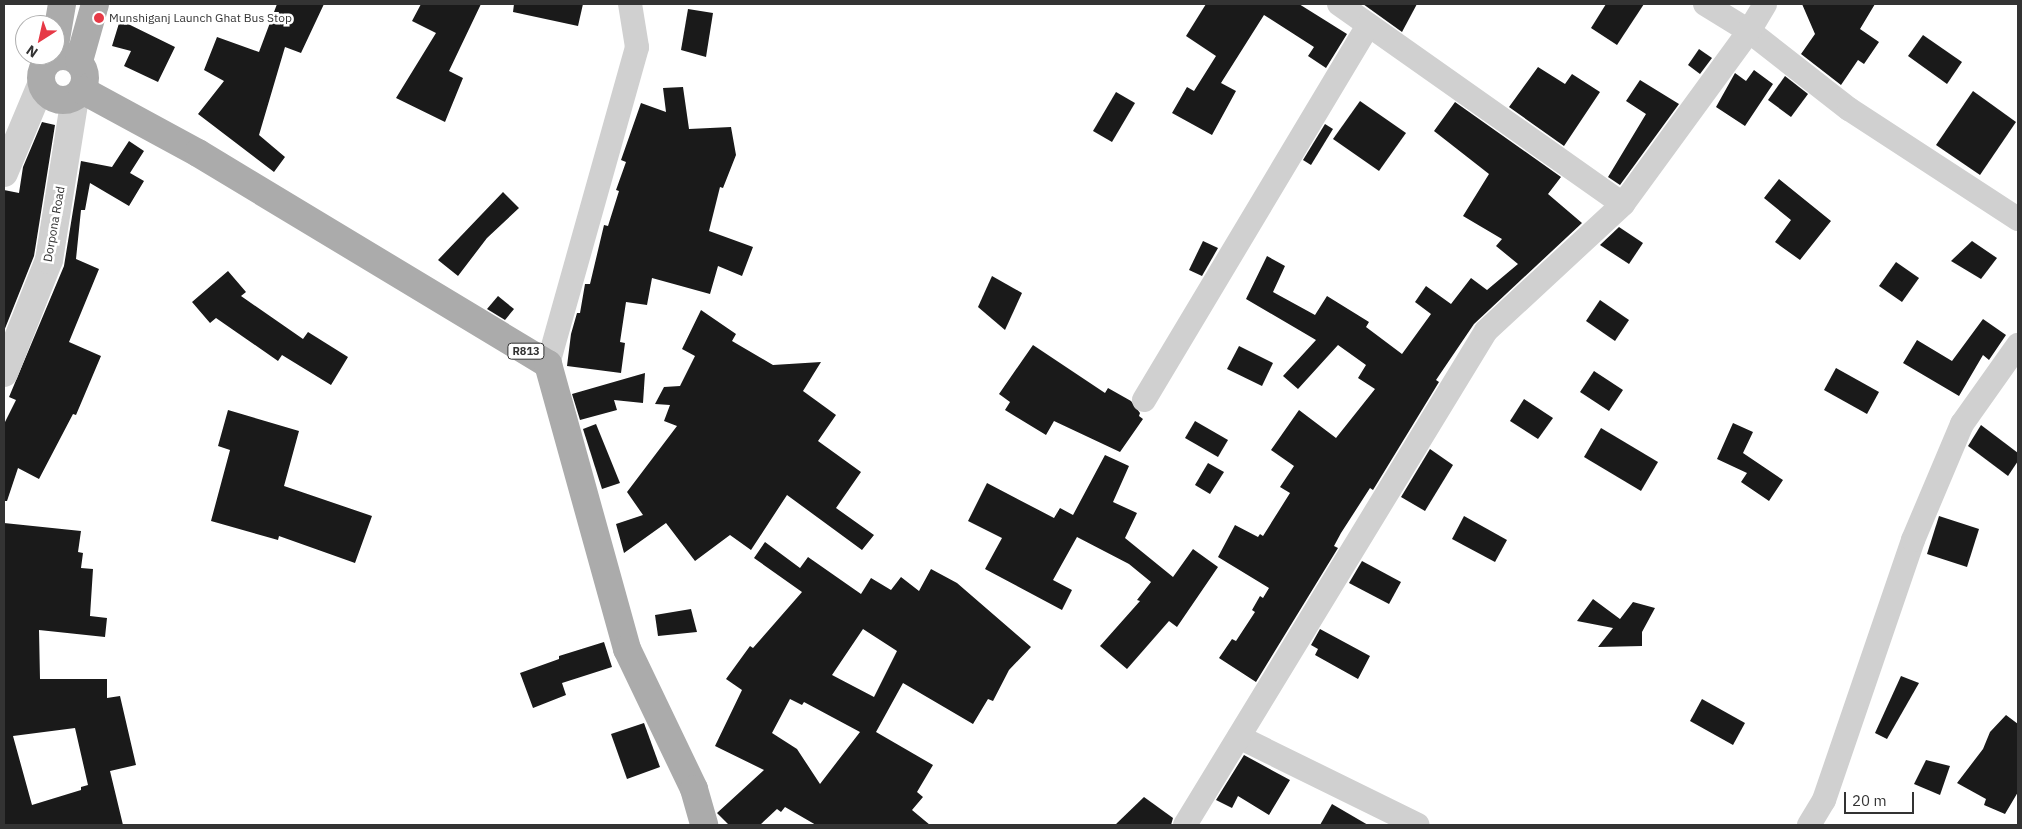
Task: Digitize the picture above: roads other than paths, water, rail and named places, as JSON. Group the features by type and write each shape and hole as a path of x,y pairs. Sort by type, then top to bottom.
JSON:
{"main road":[{"path":"79,93 86,80 80,61 95,4"},
{"path":"65,57 80,61"},
{"path":"41,85 45,65"},
{"name":"R813","path":"41,85 56,99 79,93 198,153 548,364 627,649 694,789 704,825"}],"street":[{"path":"548,364 637,47 630,4"},
{"path":"1339,4 1623,204"},
{"path":"1705,4 1749,31 1848,109 2018,219"},
{"path":"1185,825 1486,331 1623,204 1749,31 1765,4"},
{"path":"1144,400 1368,25"},
{"path":"4,173 41,85"},
{"name":"Dorpona Road","path":"4,373 50,260 79,93"},
{"path":"1810,825 1824,800 1913,540 1962,424 2018,346"},
{"path":"1239,737 1418,825"}],"place":[{"name":"Munshiganj Launch Ghat Bus Stop","path":"99,18"}]}
